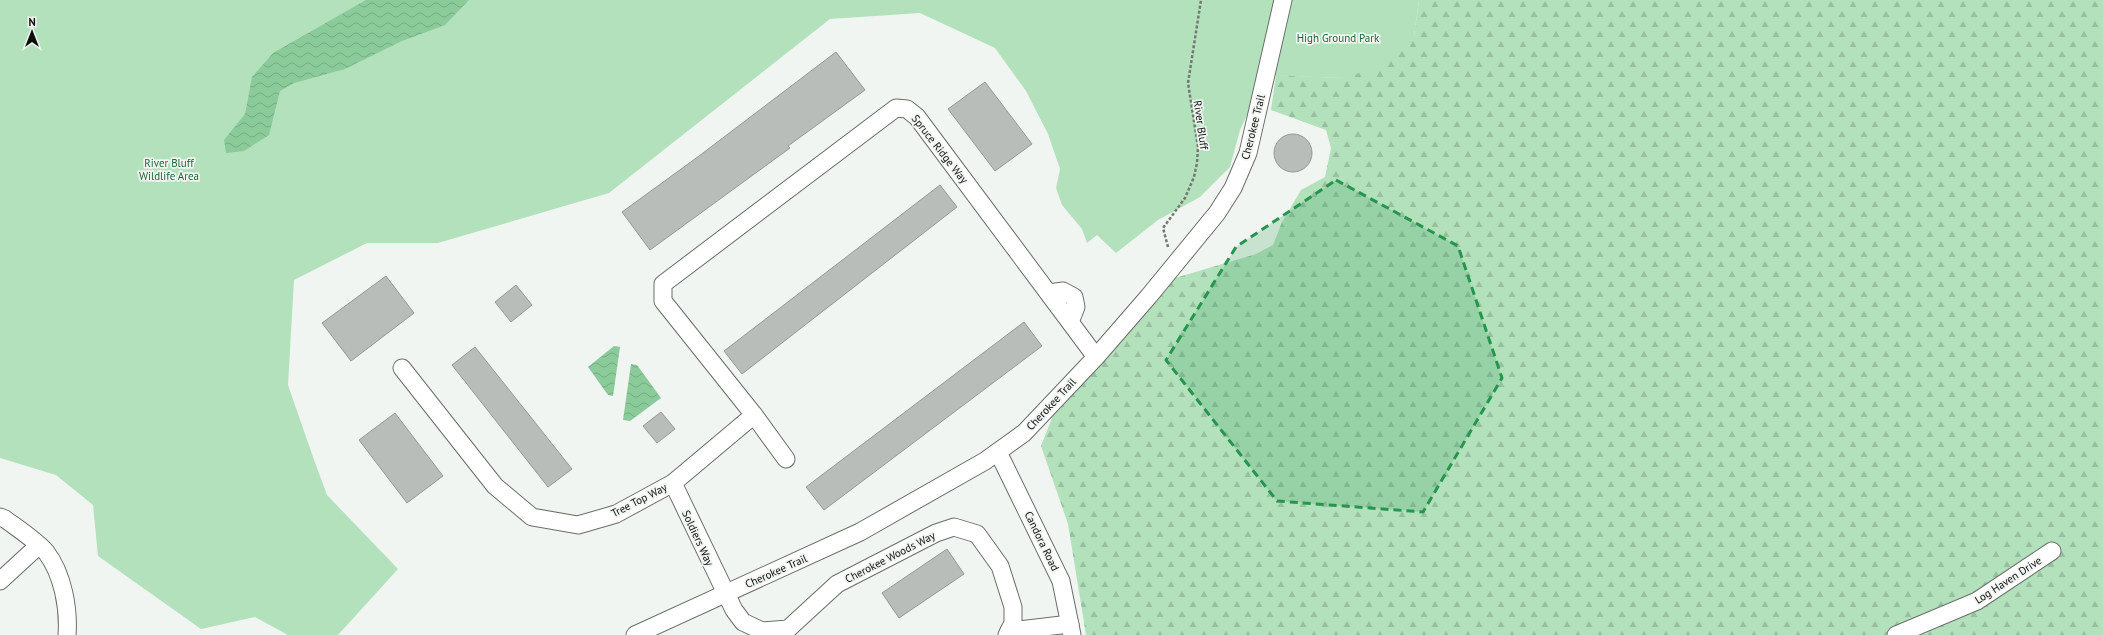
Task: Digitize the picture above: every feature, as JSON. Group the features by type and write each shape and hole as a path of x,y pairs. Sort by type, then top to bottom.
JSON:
{"street":[{"name":"Cherokee Trail","path":"636,635 860,532 913,503 998,452 1024,433 1096,357 1217,213 1240,174 1248,153 1283,0"},
{"name":"Spruce Ridge Way","path":"754,416 663,302 663,284 896,108 907,108 917,117 1096,357"},
{"name":"Tree Top Way","path":"402,368 495,486 532,517 578,525 616,514 672,483 754,416"},
{"path":"754,416 786,459"},
{"name":"Candora Road","path":"998,452 1061,581 1071,629"},
{"name":"Soldiers Way","path":"672,483 724,594"},
{"path":"0,517 5,519 46,552 60,578 68,623 67,635"},
{"name":"Cherokee Woods Way","path":"724,594 743,622 762,631 788,629 837,584 936,533 954,527 977,534 1000,566 1013,607 1013,623 1008,633"},
{"path":"0,581 38,546"},
{"name":"Log Haven Drive","path":"1896,635 1976,601 2052,551"},
{"path":"1008,633 1071,629"}],"path":[{"name":"River Bluff","path":"1173,267 1163,228 1185,198 1198,163 1198,147 1188,83 1201,0"}],"highlighted area":[{"path":"1336,180 1458,246 1502,378 1423,512 1277,501 1166,360 1236,247"}],"green space":[{"name":"River Bluff Wildlife Area","path":"0,0 1419,0 1414,36 1374,69 1341,78 1266,75 1240,130 1230,167 1200,197 1158,220 1116,253 1097,235 1087,243 1082,229 1062,205 1056,188 1060,169 1048,134 1026,91 995,48 920,13 830,19 609,193 438,243 367,243 294,280 288,385 313,457 327,495 398,569 338,635 288,635 255,617 201,629 98,556 93,505 56,475 0,458"},
{"path":"1419,0 2103,0 2103,635 1086,635 1068,524 1041,446 1054,413 1115,348 1175,278 1256,254 1273,245 1282,222 1301,190 1325,177 1331,148 1326,130 1271,110 1276,75 1341,78 1414,36"}],"water":[{"path":"366,0 469,0 445,25 402,41 345,69 294,83 280,91 269,135 244,151 226,153 224,140 245,114 252,77 273,53"},
{"path":"614,346 620,347 613,396 608,395 588,367"},
{"path":"631,364 637,365 661,398 630,421 623,420"}],"building":[{"path":"836,52 865,90 788,146 790,148 650,250 622,212 699,156"},
{"path":"985,82 1032,144 995,171 948,109"},
{"path":"1293,134 1303,137 1309,143 1312,153 1309,163 1303,169 1293,172 1283,169 1277,163 1274,153 1277,143 1283,137"},
{"path":"940,185 957,207 742,374 724,351"},
{"path":"386,276 414,313 351,361 322,323"},
{"path":"516,285 532,305 511,322 495,302"},
{"path":"1024,322 1042,346 824,510 806,487"},
{"path":"475,347 572,469 548,487 452,365"},
{"path":"661,412 675,429 657,443 643,426"},
{"path":"395,413 443,476 407,503 359,440"},
{"path":"947,549 964,574 899,618 882,593"}],"park label":[{"name":"High Ground Park","path":"1338,38"}]}
